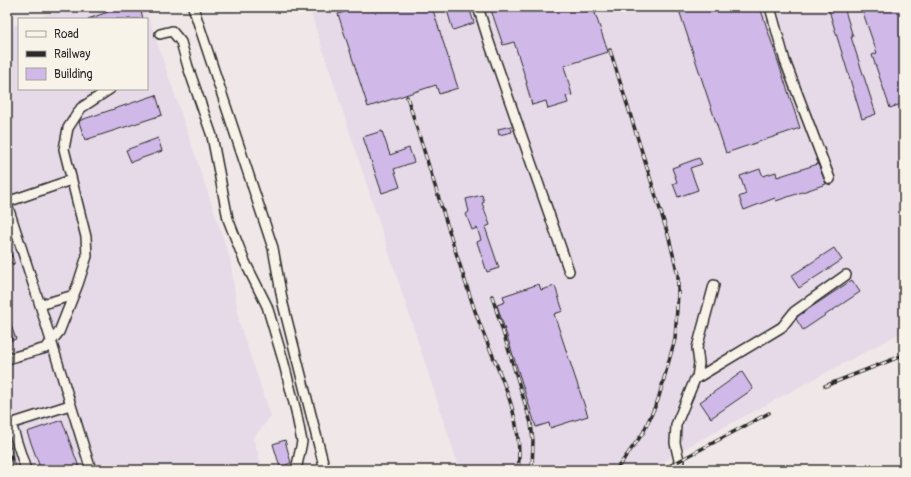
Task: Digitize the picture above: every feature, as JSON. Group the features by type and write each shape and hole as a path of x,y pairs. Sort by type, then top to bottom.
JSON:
{"lane":[{"path":"193,7 274,248 283,304 325,470"},
{"path":"478,7 569,270"},
{"path":"770,7 785,61 830,179"},
{"path":"160,34 172,31 181,42 212,136 228,219 244,260 267,306 301,434 302,442 296,470"},
{"path":"7,359 46,348 59,332 74,295 87,256 86,237 64,149 68,128 81,108 108,90"},
{"path":"71,180 7,203 91,470"},
{"path":"697,378 782,327 794,312 846,275"},
{"path":"677,470 679,460 675,443 676,425 697,378 699,363 697,348 714,285"},
{"path":"40,305 74,295"},
{"path":"26,470 9,424 70,405"}],"shaded area":[{"path":"69,7 145,7 230,259 239,323 271,416 253,438 263,470 7,470 7,29 18,24 18,90 148,90 148,18 37,18"},
{"path":"309,7 904,7 904,331 685,448 651,470 460,470"}],"building":[{"path":"122,7 140,7 143,18 91,18"},
{"path":"359,7 432,7 458,88 439,94 436,85 368,107 338,14"},
{"path":"446,7 469,7 474,23 453,30"},
{"path":"490,7 593,7 608,52 564,66 572,95 566,96 568,103 548,109 546,101 532,105 527,83 514,42 503,45"},
{"path":"678,7 760,7 800,128 726,153"},
{"path":"828,7 844,7 853,37 851,37 876,114 862,119"},
{"path":"861,7 904,7 904,103 890,108 872,55 877,53"},
{"path":"156,95 162,115 85,140 79,122 81,120"},
{"path":"511,126 512,132 499,135 498,129"},
{"path":"382,131 390,155 409,148 414,162 394,169 400,187 382,193 363,137"},
{"path":"158,138 162,151 131,162 126,150"},
{"path":"699,158 702,164 690,168 698,190 678,197 673,184 677,182 672,168"},
{"path":"818,164 826,184 776,201 775,198 744,210 739,197 746,194 740,176 760,169 763,176 776,172 777,177"},
{"path":"482,195 484,202 482,203 490,225 485,227 499,268 487,272 477,242 481,240 477,228 472,230 466,214 469,212 466,199"},
{"path":"834,248 842,260 799,288 791,276"},
{"path":"852,280 860,292 803,330 796,319 798,316"},
{"path":"539,284 541,290 555,286 563,311 554,314 588,416 550,428 549,423 536,427 497,305 505,302 503,296"},
{"path":"7,315 16,339 7,342"},
{"path":"742,372 753,389 711,418 700,402"},
{"path":"62,420 80,470 41,470 27,432"},
{"path":"285,440 291,463 280,467 273,444"}],"railway":[{"path":"610,50 669,238 678,275 675,339 658,400 643,433 616,470"},
{"path":"407,97 457,258 475,311 512,408 517,428 519,449 518,470"},
{"path":"7,246 13,263"},
{"path":"492,296 531,423 533,441 532,470"},
{"path":"7,325 11,338"},
{"path":"825,386 904,355"},
{"path":"662,470 769,413"},
{"path":"7,437 14,470"}]}
